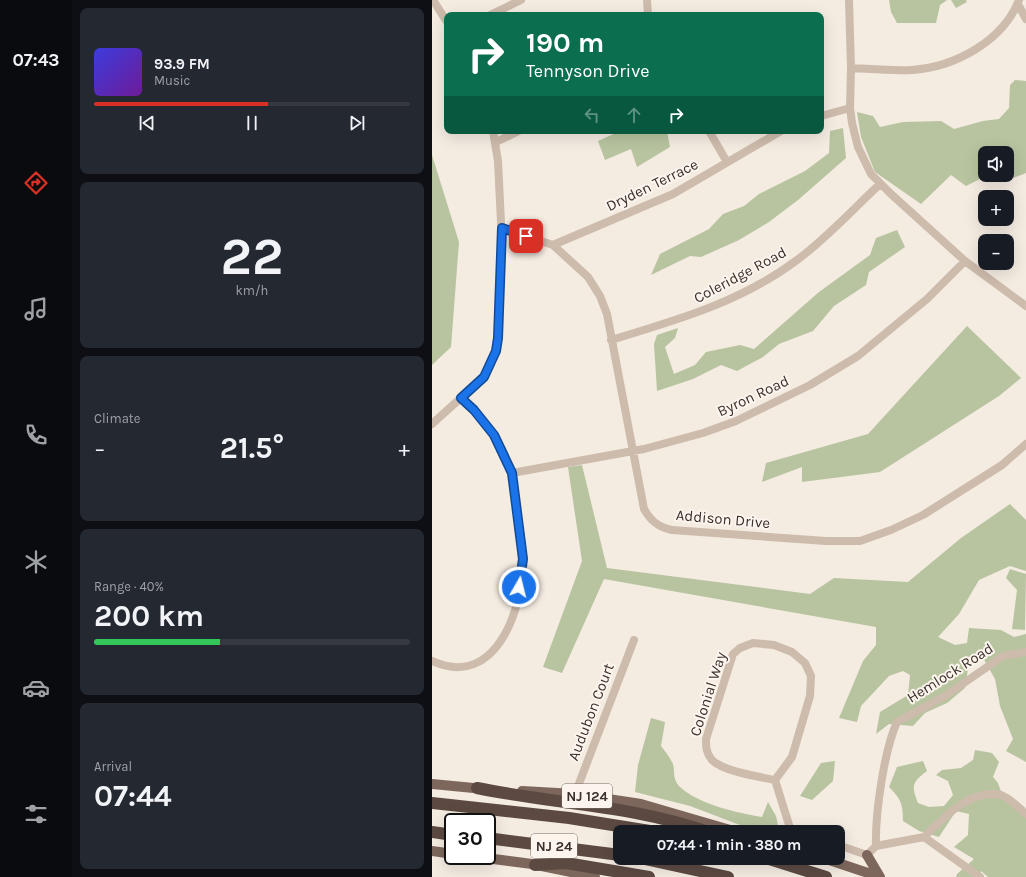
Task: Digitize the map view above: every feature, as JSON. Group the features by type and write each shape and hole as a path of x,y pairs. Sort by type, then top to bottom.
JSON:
{"highway":[{"path":"476,788 514,796 632,811 688,825"},
{"name":"NJ 24","path":"432,803 569,818 613,825"},
{"path":"432,832 444,834"},
{"name":"NJ 24","path":"496,839 613,854"},
{"path":"535,865 566,864 649,877"},
{"path":"672,865 728,877"},
{"path":"788,865 826,877"}],"main road":[{"name":"NJ 124","path":"432,784 575,794 641,804 713,825"},
{"path":"432,851 444,853"},
{"path":"867,855 880,877"},
{"path":"496,860 535,865 594,877"},
{"path":"844,865 880,877"}],"street":[{"path":"434,0 444,17"},
{"path":"496,12 521,0"},
{"path":"647,0 648,12"},
{"path":"849,0 851,68 850,108 858,147 871,174 880,184 965,261 1026,306"},
{"path":"851,68 912,70 935,67 988,42 1005,25 1019,2"},
{"path":"1019,2 1026,19"},
{"path":"824,115 850,108"},
{"path":"432,424 484,377 496,351 498,338 502,228 500,186 496,142 494,134"},
{"path":"496,142 513,134"},
{"path":"711,134 727,162"},
{"name":"Dryden Terrace","path":"553,246 673,194 776,134"},
{"name":"Coleridge Road","path":"611,340 691,316 730,299 763,282 797,260 880,184"},
{"name":"Addison Drive","path":"502,228 553,246 588,278 600,296 607,314 644,508 649,518 662,528 819,541 860,541 891,530 936,507 1002,465 1026,444"},
{"name":"Byron Road","path":"512,473 632,451 703,433 729,424 810,384 858,356 927,299 965,261"},
{"path":"432,661 453,667 475,663 490,655 504,638 517,598 523,559 512,473 494,435 474,410 461,398"},
{"name":"Audubon Court","path":"575,794 634,640"},
{"name":"Colonial Way","path":"753,643 774,645 792,652 805,663 812,676 810,696 792,757 775,780 718,765 708,754 706,748 706,739 733,654 740,648 753,643"},
{"name":"Hemlock Road","path":"876,846 878,808 888,749 897,722 945,696 1003,656 1026,652"},
{"path":"775,780 787,825"},
{"path":"845,847 867,855 876,846 924,837 950,812 976,798 990,795 1002,796 1015,804 1026,814"},
{"path":"924,837 939,846 980,877"}],"green space":[{"path":"889,0 947,0 940,5 936,23 897,23 891,12"},
{"path":"951,0 966,0 967,2 956,8"},
{"path":"1015,80 1026,81 1026,173 1014,178 1014,146 978,146 978,180 966,186 951,175 921,204 875,172 861,137 857,112 873,116 880,127 903,122 941,121 954,129 983,121 999,119 1009,108 1010,85"},
{"path":"843,128 846,158 798,200 769,222 739,240 701,257 690,256 651,275 660,254 709,229 723,214 744,206 759,194 805,171 829,153 830,131"},
{"path":"613,134 668,134 670,147 637,167 631,149 605,160 598,141"},
{"path":"432,155 459,242 451,347 432,365"},
{"path":"897,230 905,247 869,272 866,285 834,306 813,331 779,344 763,357 737,371 721,365 693,379 657,391 654,344 657,335 678,328 675,338 665,347 674,374 695,365 706,352 740,345 754,349 819,292 870,255 876,238"},
{"path":"967,326 1021,378 999,396 880,472 802,482 802,467 762,482 766,463 868,434"},
{"path":"582,465 607,568 810,594 834,578 908,582 961,538 1010,504 1026,520 1026,571 1010,566 979,580 959,614 938,637 955,645 967,643 969,628 1001,630 1014,637 1026,634 1026,762 1006,751 1013,739 1000,706 995,679 982,656 969,662 965,688 947,703 925,713 913,726 889,724 876,734 880,712 908,695 910,675 903,671 889,676 861,706 857,722 839,718 863,661 876,645 876,627 604,579 562,673 543,667 582,561 568,467"},
{"path":"1010,569 1026,574 1025,630 1012,629 1017,590 1006,578"},
{"path":"651,718 665,722 661,746 672,762 677,784 680,787 688,793 708,803 730,810 762,817 768,802 776,816 778,825 740,825 690,806 635,792 638,765"},
{"path":"975,750 992,753 999,762 993,777 998,783 1004,800 1026,817 1026,877 988,877 981,871 979,877 956,877 957,874 974,859 954,847 968,835 969,814 956,811 939,837 919,831 903,821 900,802 889,787 897,767 923,761 927,771 918,778 914,785 914,792 918,803 929,807 944,806 953,795 948,781 936,775 942,770 961,768 973,760"},
{"path":"835,761 833,781 812,800 800,796 821,763"}],"route":[{"path":"519,587 522,576 523,559 512,473 494,435 485,422 461,398 484,377 496,351 498,338 502,228 526,236"}]}
